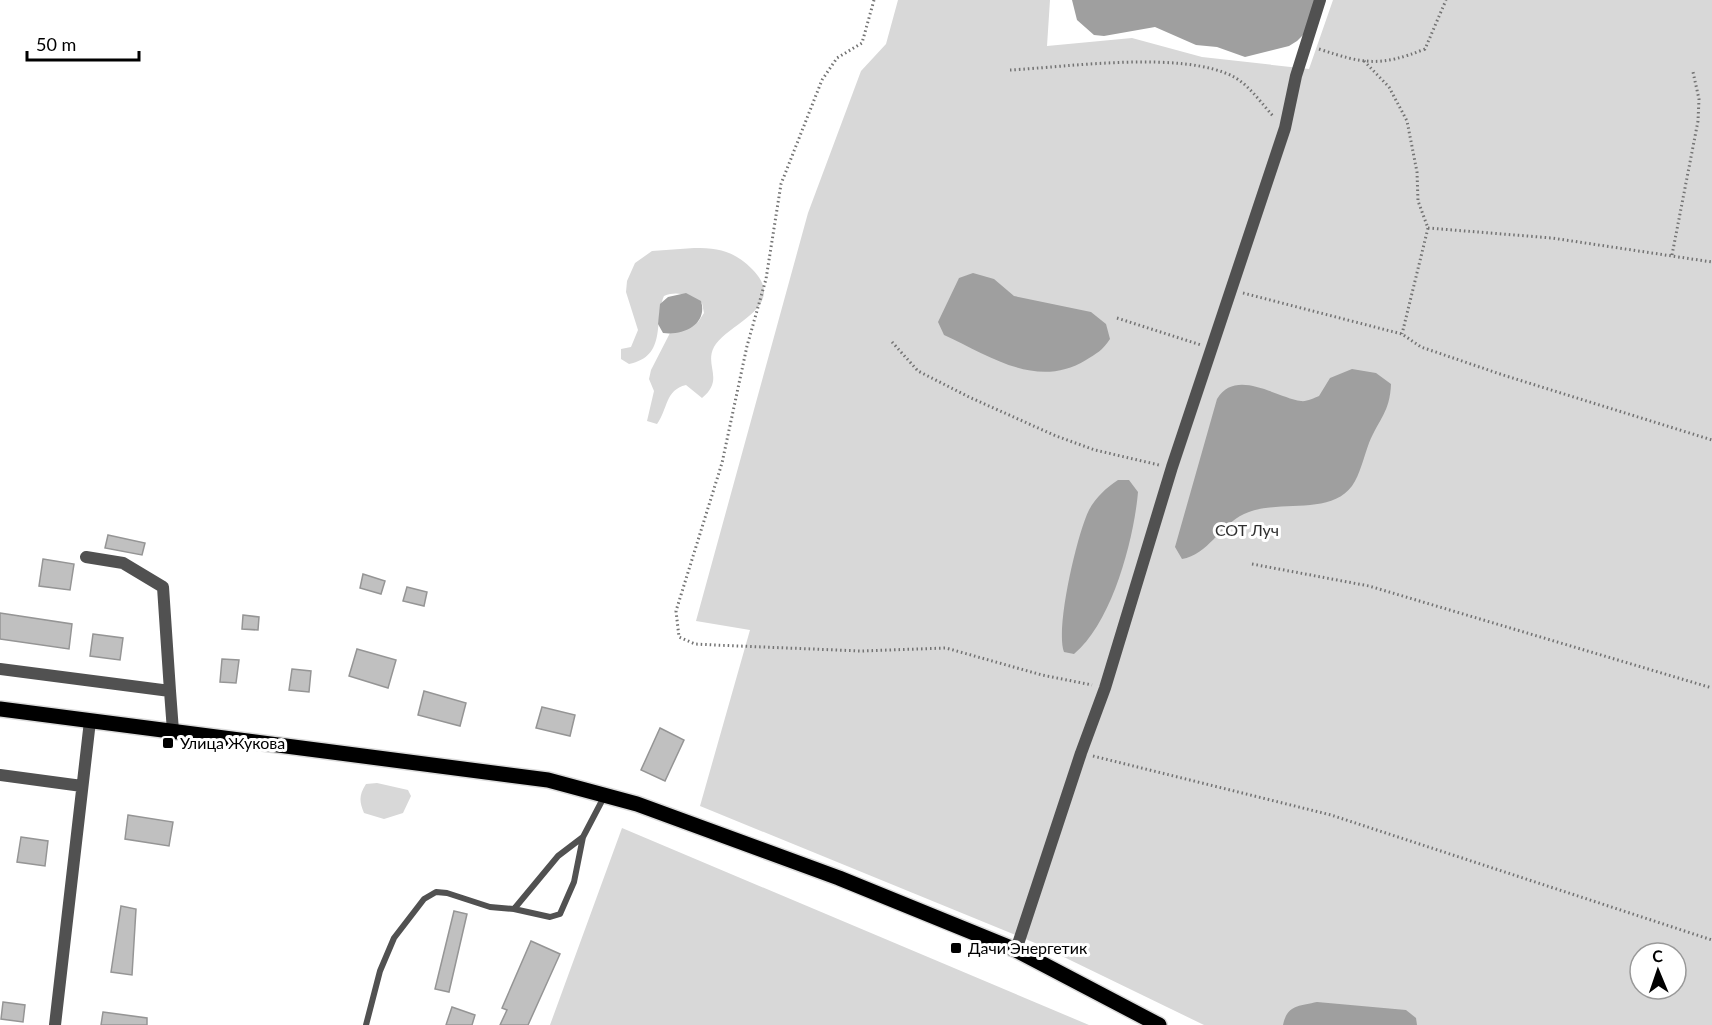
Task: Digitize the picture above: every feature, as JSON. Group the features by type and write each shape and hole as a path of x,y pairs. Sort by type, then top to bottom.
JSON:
{"main road":[{"path":"0,709 548,780 605,795 839,878 1016,950 1159,1025"}],"street":[{"path":"1016,950 1081,753 1106,688 1172,468 1285,128 1305,45 1320,0"},
{"path":"86,557 123,563 163,587 173,732"},
{"path":"0,669 170,691"},
{"path":"55,1025 90,721"},
{"path":"0,775 82,786"}],"lane":[{"path":"366,1025 380,971 394,938 424,899 436,892 447,893 490,907 514,909 550,917 560,914 574,882 583,837 605,795"},
{"path":"514,909 558,856 583,837"}],"path":[{"path":"874,0 862,43 837,58 822,80 781,184 766,279 747,346 722,463 676,611 679,637 695,644 714,645 861,651 946,648 1042,675 1106,688"},
{"path":"1305,45 1380,63 1425,49 1446,0"},
{"path":"1364,61 1389,87 1407,121 1417,172 1418,201 1428,228 1402,334"},
{"path":"1010,70 1138,63 1198,66 1235,77 1285,128"},
{"path":"1672,255 1698,121 1699,99 1693,72"},
{"path":"1428,228 1552,238 1712,262"},
{"path":"1232,290 1402,334 1421,347 1493,372 1712,440"},
{"path":"1117,318 1212,348"},
{"path":"892,342 918,370 980,402 1056,436 1095,450 1172,468"},
{"path":"1252,564 1369,586 1712,688"},
{"path":"1081,753 1331,815 1712,940"}],"green space":[{"name":"СОТ Луч","path":"898,0 1050,0 1047,46 1132,38 1202,57 1309,69 1333,0 1712,0 1712,1025 1204,1025 1035,943 700,806 750,630 696,621 808,213 861,71 886,44"},
{"path":"694,248 719,250 739,258 762,282 764,294 760,304 752,313 721,338 714,347 711,360 713,379 709,391 702,398 686,385 679,387 670,396 657,424 647,421 654,391 649,379 651,370 670,333 698,322 704,313 702,303 679,294 664,296 654,346 641,360 629,364 621,359 621,349 631,347 638,330 626,292 627,281 635,263 652,251"},
{"path":"377,783 408,790 411,796 403,813 384,819 364,813 361,801 362,791 366,784"},
{"path":"622,828 1089,1025 550,1025"}],"shaded area":[{"path":"1072,0 1315,0 1304,34 1297,41 1289,46 1245,57 1217,47 1196,45 1155,27 1104,36 1094,35 1077,20"},
{"path":"973,273 994,279 1014,296 1091,312 1106,324 1110,339 1102,349 1086,360 1068,368 1050,372 1014,367 979,352 944,335 938,322 959,278"},
{"path":"686,293 701,301 701,316 698,322 686,330 663,333 658,324 660,304 668,297"},
{"path":"1352,369 1376,373 1391,384 1389,402 1352,486 1342,495 1330,501 1257,509 1244,514 1228,525 1199,552 1182,559 1175,547 1217,399 1225,390 1245,385 1305,401 1319,396 1330,378"},
{"path":"1118,480 1129,480 1138,492 1132,533 1119,579 1110,602 1087,640 1074,654 1064,652 1062,623 1065,603 1073,559 1084,522 1095,501"},
{"path":"1317,1002 1406,1010 1416,1018 1417,1025 1283,1025 1291,1010"}],"building":[{"path":"108,535 145,543 142,555 105,548"},
{"path":"43,559 74,564 70,590 39,586"},
{"path":"363,574 385,581 381,594 360,588"},
{"path":"407,587 427,592 424,606 403,601"},
{"path":"0,613 72,624 69,649 0,639"},
{"path":"243,615 259,617 258,630 242,629"},
{"path":"93,634 123,638 120,660 90,656"},
{"path":"357,649 396,660 388,688 349,676"},
{"path":"222,659 239,660 236,683 220,682"},
{"path":"292,669 311,671 309,692 289,690"},
{"path":"424,691 466,703 460,726 418,715"},
{"path":"542,707 575,715 570,736 536,728"},
{"path":"660,728 684,740 665,781 641,770"},
{"path":"128,815 173,822 169,846 125,839"},
{"path":"21,837 48,841 45,866 17,862"},
{"path":"121,906 136,909 132,975 111,972"},
{"path":"454,911 467,914 449,992 435,989"},
{"path":"531,941 560,954 528,1025 500,1025 507,1010 502,1008"},
{"path":"3,1002 25,1005 23,1022 1,1019"},
{"path":"452,1007 475,1015 472,1025 446,1025"},
{"path":"103,1012 147,1018 147,1025 101,1025"}],"place":[{"name":"Улица Жукова","path":"168,743"},
{"name":"Дачи Энергетик","path":"956,948"}]}
